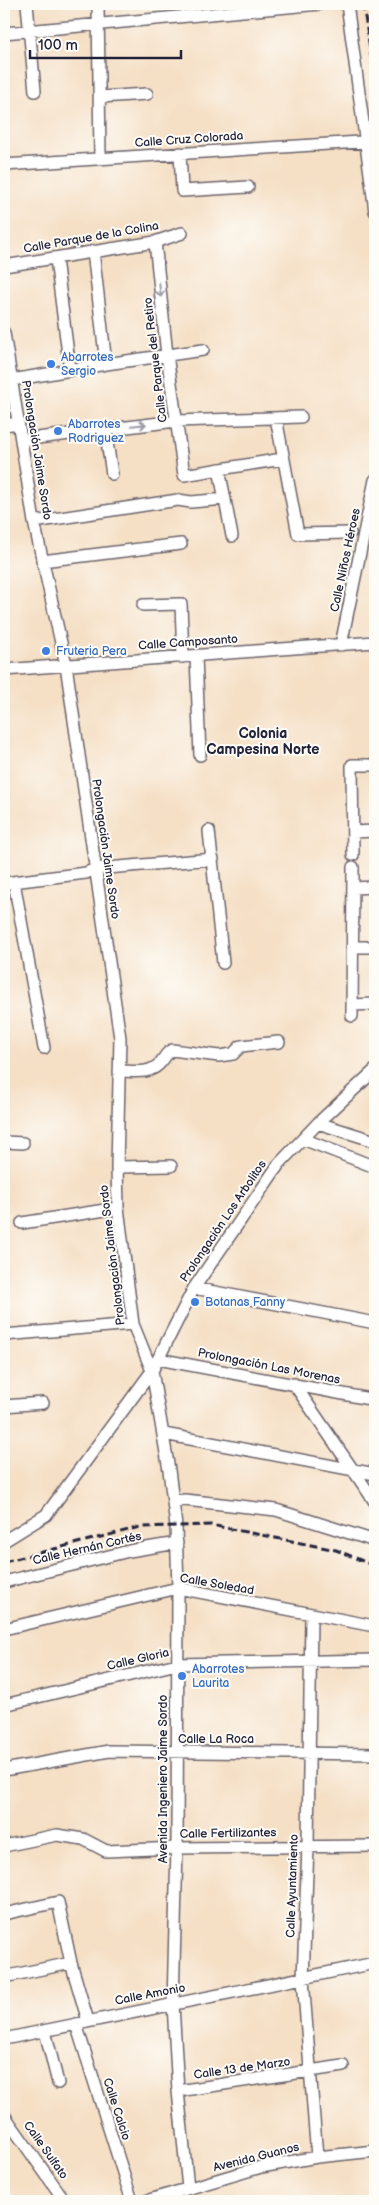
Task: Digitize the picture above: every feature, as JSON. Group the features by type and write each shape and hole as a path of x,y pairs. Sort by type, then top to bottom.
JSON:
{"street":[{"path":"27,4 35,91"},
{"path":"98,4 100,158"},
{"path":"4,33 98,26 320,4"},
{"path":"347,4 370,141 375,211"},
{"path":"100,97 147,94"},
{"name":"Calle Cruz Colorada","path":"4,166 180,152 370,141"},
{"path":"180,152 182,191 248,187"},
{"name":"Calle Parque de la Colina","path":"4,266 155,242 182,233"},
{"name":"Calle Parque del Retiro","path":"155,242 167,355 184,475 219,469"},
{"path":"92,251 106,364"},
{"path":"56,259 70,370"},
{"name":"Prolongación Jaime Sordo","path":"4,333 34,522 66,665 120,1038 118,1208 132,1324 152,1371"},
{"path":"9,373 70,370 203,350"},
{"path":"276,418 282,459 298,534 350,533"},
{"path":"22,440 176,421 301,418"},
{"path":"4,425 18,423"},
{"path":"105,429 112,474"},
{"path":"232,536 219,469 282,459"},
{"name":"Calle Niños Héroes","path":"341,645 375,480"},
{"path":"34,522 178,500 191,502 225,500"},
{"path":"42,561 181,544"},
{"path":"143,605 181,604 183,656"},
{"name":"Calle Camposanto","path":"4,670 375,642"},
{"path":"196,656 200,755"},
{"path":"353,855 352,765 375,765"},
{"path":"209,831 224,963"},
{"path":"353,832 375,831"},
{"path":"44,1048 9,882 86,873 95,869 213,858"},
{"path":"353,867 352,1011 375,1004"},
{"path":"353,888 375,887"},
{"path":"352,947 375,946"},
{"path":"119,1071 148,1072 161,1063 166,1053 172,1050 219,1056 234,1054 241,1046 279,1042"},
{"name":"Prolongación Los Arbolitos","path":"4,1541 46,1515 152,1371 194,1288 279,1164 318,1123 375,1070"},
{"path":"318,1123 375,1141"},
{"path":"303,1139 375,1167"},
{"path":"4,1142 23,1143"},
{"path":"117,1167 171,1166"},
{"path":"22,1223 118,1208"},
{"path":"194,1288 375,1323"},
{"path":"4,1335 132,1324"},
{"name":"Prolongación Las Morenas","path":"158,1359 375,1400"},
{"name":"Avenida Ingeniero Jaime Sordo","path":"152,1371 164,1434 177,1543 177,1848 173,2004 178,2091 188,2188"},
{"path":"294,1384 375,1502"},
{"path":"4,1406 43,1403"},
{"path":"164,1434 375,1474"},
{"path":"173,1501 185,1500 276,1510 375,1541"},
{"name":"Calle Hernán Cortés","path":"4,1582 129,1551 177,1543"},
{"name":"Calle Soledad","path":"4,1629 178,1588 369,1625"},
{"name":"Calle Ayuntamiento","path":"311,1615 308,1846 303,1978 317,2156"},
{"name":"Calle Gloria","path":"4,1705 177,1664 375,1660"},
{"name":"Calle La Roca","path":"4,1770 109,1751 375,1754"},
{"name":"Calle Fertilizantes","path":"4,1846 57,1835 83,1839 106,1851 177,1848 375,1846"},
{"path":"4,1914 58,1902 70,1963 88,2021"},
{"path":"4,1976 70,1963"},
{"name":"Calle Amonio","path":"4,2039 375,1963"},
{"name":"Calle Calcio","path":"76,2024 132,2201"},
{"path":"45,2031 58,2083"},
{"name":"Calle 13 de Marzo","path":"178,2091 344,2066"},
{"name":"Calle Sulfato","path":"4,2115 65,2201"},
{"name":"Avenida Guanos","path":"146,2201 261,2167 317,2156 375,2151"}],"railway":[{"path":"363,4 375,81"},
{"path":"4,1562 140,1527 211,1525 336,1550 375,1566"}],"place":[{"name":"Abarrotes Sergio","path":"51,364"},
{"name":"Abarrotes Rodriguez","path":"58,431"},
{"name":"Fruteria Pera","path":"46,651"},
{"name":"Botanas Fanny","path":"195,1302"},
{"name":"Abarrotes Laurita","path":"182,1676"}],"district":[{"name":"Colonia Campesina Norte","path":"263,742"}]}
